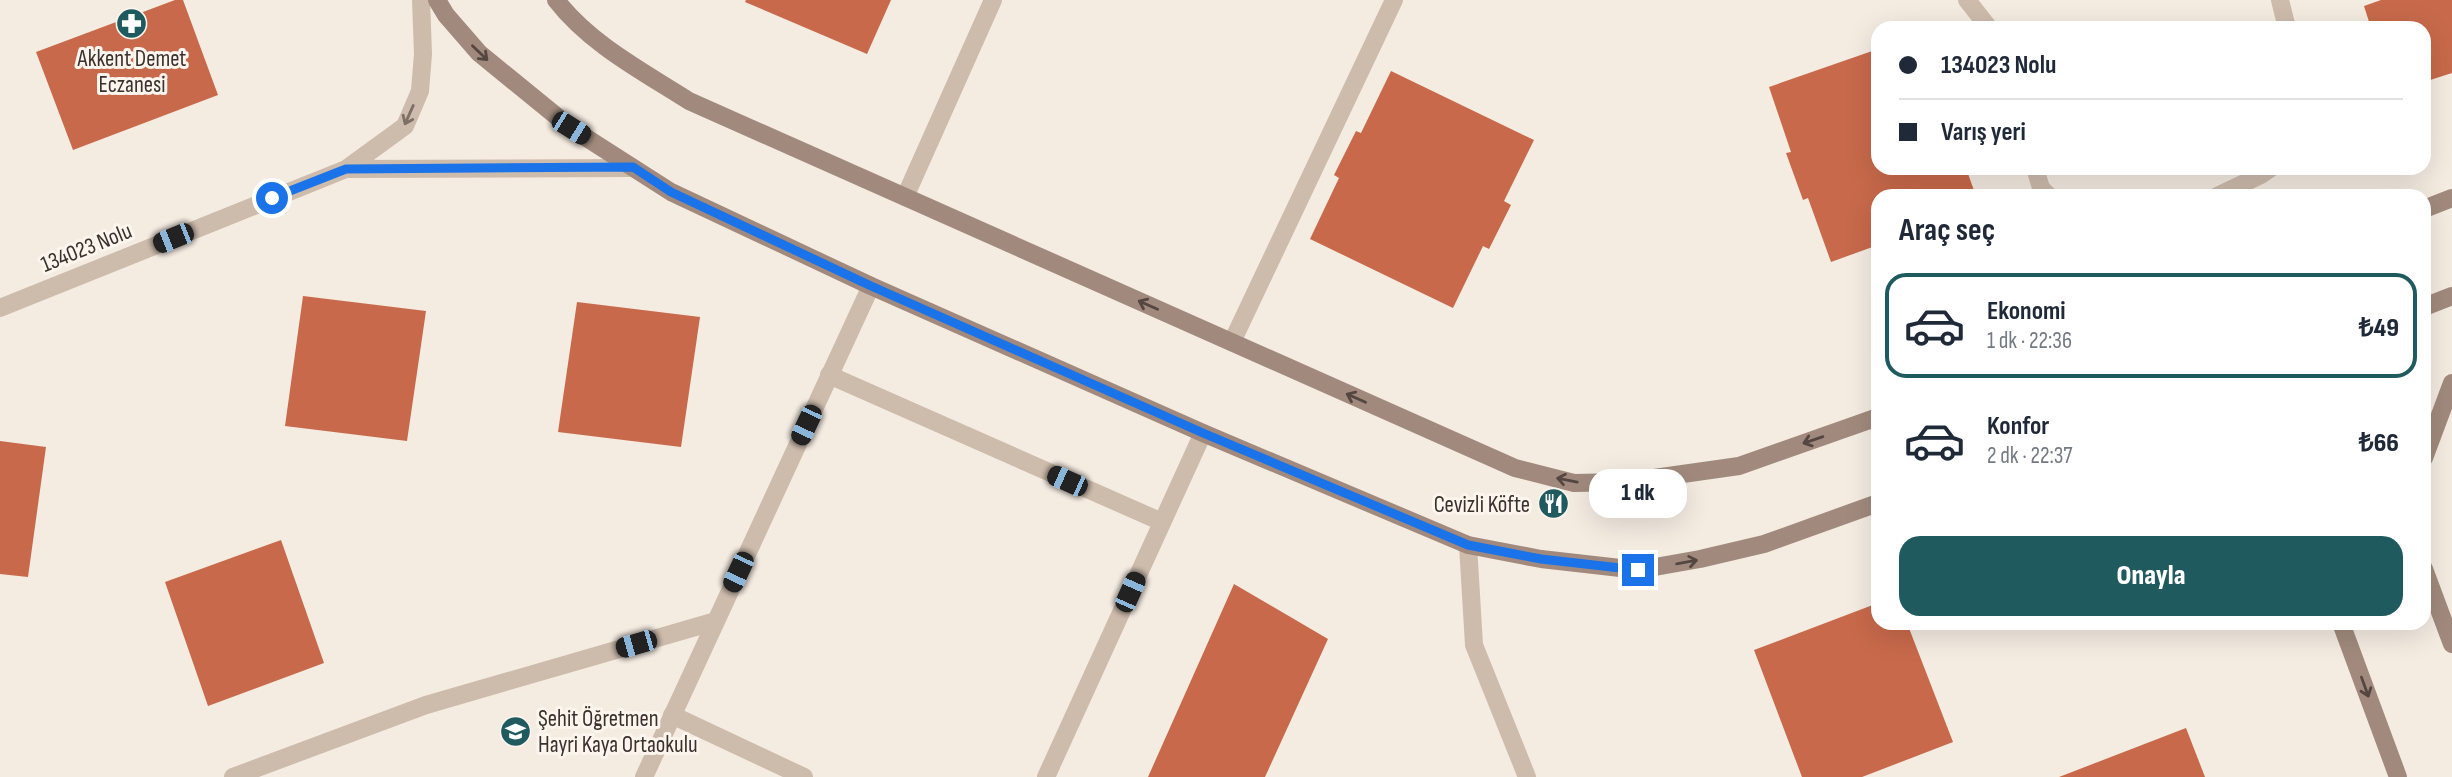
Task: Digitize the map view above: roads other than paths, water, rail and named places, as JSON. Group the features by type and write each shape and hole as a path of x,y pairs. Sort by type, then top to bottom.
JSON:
{"main road":[{"path":"437,0 446,15 479,53 571,128 671,192 871,286 1203,433 1468,545 1541,559 1638,570 1764,544 1871,506"},
{"path":"556,0 566,13 607,49 689,101 1515,468 1574,483 1626,482 1739,466 1871,419"},
{"path":"2431,206 2452,198"},
{"path":"2431,304 2452,296"},
{"path":"2431,439 2452,383"},
{"path":"2431,588 2452,644"},
{"path":"2345,630 2398,777"}],"street":[{"path":"346,169 405,126 420,91 423,54 421,0"},
{"path":"905,197 993,0"},
{"path":"1232,342 1394,0"},
{"path":"1967,0 1984,21"},
{"path":"2280,0 2285,21"},
{"path":"346,169 633,167"},
{"name":"134023 Nolu","path":"0,308 346,169"},
{"path":"2232,189 2261,175"},
{"path":"643,777 871,286"},
{"path":"829,375 1162,522"},
{"path":"1046,777 1203,433"},
{"path":"1468,545 1474,645 1527,777"},
{"path":"233,777 426,705 716,621"},
{"path":"672,716 804,777"}],"place":[{"name":"Akkent Demet Eczanesi","path":"132,24"},
{"name":"Cevizli Köfte","path":"1553,504"},
{"name":"Şehit Öğretmen Hayri Kaya Ortaokulu","path":"515,731"}]}
